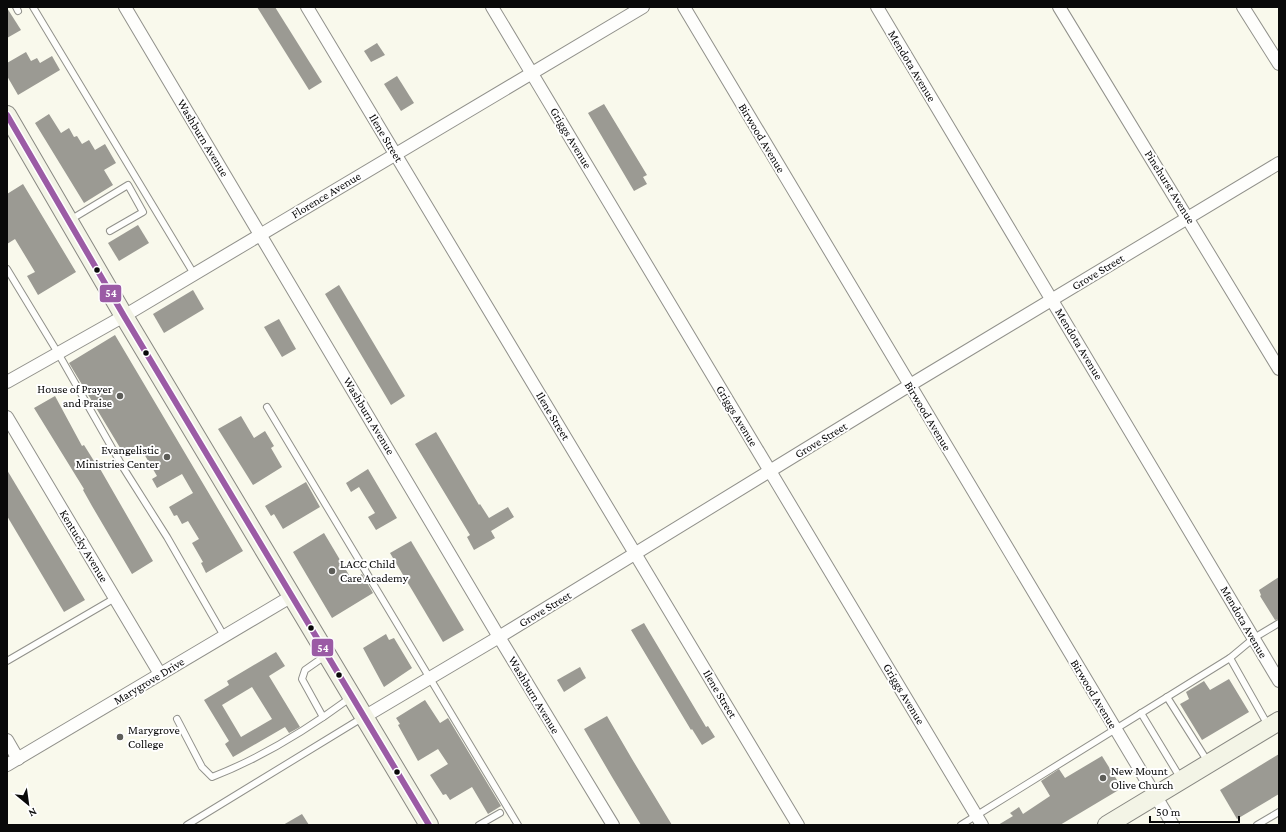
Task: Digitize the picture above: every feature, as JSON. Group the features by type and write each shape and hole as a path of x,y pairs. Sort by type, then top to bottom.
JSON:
{"street":[{"name":"Washburn Avenue","path":"125,7 613,825"},
{"name":"Ilene Street","path":"307,7 798,825"},
{"name":"Griggs Avenue","path":"492,7 980,820"},
{"name":"Florence Avenue","path":"7,382 124,316 643,7"},
{"name":"Birwood Avenue","path":"684,7 1173,825"},
{"name":"Mendota Avenue","path":"877,7 1279,681"},
{"name":"Pinehurst Avenue","path":"1059,7 1279,369"},
{"path":"1243,7 1279,64"},
{"path":"7,115 124,316 429,825"},
{"name":"Grove Street","path":"364,717 500,637 910,385 1279,163"},
{"name":"Kentucky Avenue","path":"7,417 160,674"},
{"name":"Marygrove Drive","path":"7,765 292,596"},
{"path":"1107,825 1274,724"},
{"path":"7,740 18,759"}],"lane":[{"path":"33,7 194,274"},
{"path":"68,220 128,185 143,212 110,231"},
{"path":"7,269 167,537 224,636"},
{"path":"267,407 518,825"},
{"path":"7,661 115,598"},
{"path":"961,825 980,820 1115,729 1230,658 1254,638 1279,624"},
{"path":"323,716 302,679 310,665 327,655"},
{"path":"1230,658 1274,724"},
{"path":"177,719 202,768 212,776 233,769 323,716 352,697"},
{"path":"1167,697 1209,763"},
{"path":"1141,714 1181,780"},
{"path":"187,825 364,717"},
{"path":"1257,825 1279,812"},
{"path":"479,825 500,813"}],"building":[{"path":"257,7 275,7 322,82 309,90"},
{"path":"7,8 21,30 7,38"},
{"path":"377,43 385,55 371,62 364,51"},
{"path":"26,52 31,61 37,58 40,63 52,56 60,70 18,95 7,76 7,63"},
{"path":"397,76 414,103 401,111 384,84"},
{"path":"604,104 647,175 643,177 647,184 634,191 588,113"},
{"path":"49,114 61,133 69,128 74,137 77,136 82,144 89,140 95,150 105,144 116,163 104,170 113,185 84,203 35,123"},
{"path":"23,184 76,272 38,295 27,276 35,272 15,239 7,244 7,194"},
{"path":"138,225 149,243 119,261 108,243"},
{"path":"339,285 405,396 391,405 325,294"},
{"path":"193,290 204,309 164,333 153,314"},
{"path":"279,319 296,349 282,357 264,327"},
{"path":"115,335 243,551 206,573 201,563 203,562 192,543 199,539 188,521 182,524 177,515 174,516 169,507 193,493 182,474 157,488 152,479 157,476 140,447 125,456 69,363"},
{"path":"55,396 82,446 84,445 94,461 95,460 153,561 132,574 92,506 83,490 84,489 34,408"},
{"path":"241,416 254,438 265,431 274,446 271,448 282,467 253,485 218,429"},
{"path":"436,432 479,505 480,504 489,518 508,507 514,517 491,531 495,538 474,550 467,537 470,535 415,444"},
{"path":"368,469 397,518 376,530 368,517 375,513 359,487 351,492 346,483"},
{"path":"7,470 85,600 64,612 7,516"},
{"path":"306,482 320,507 283,529 274,514 271,516 265,506"},
{"path":"324,533 352,580 362,574 373,593 332,618 293,552"},
{"path":"411,541 464,630 443,642 390,553"},
{"path":"1279,577 1279,619 1275,620 1260,596 1259,590"},
{"path":"644,623 706,727 708,726 715,737 702,745 692,729 691,730 631,630"},
{"path":"386,634 389,640 394,638 412,668 384,687 363,648"},
{"path":"276,652 285,666 269,676 300,727 289,733 285,727 233,757 225,744 229,741 204,700 229,685 227,681","holes":["252,687 272,719 241,737 222,705"]},
{"path":"580,667 586,678 564,692 557,680"},
{"path":"1229,679 1249,712 1202,740 1180,704 1189,699 1186,692 1204,681 1210,690"},
{"path":"425,700 440,723 448,718 501,806 488,814 472,787 450,800 446,794 443,795 430,775 448,764 438,749 418,761 398,725 400,724 396,718"},
{"path":"607,716 672,825 641,825 612,777 584,729"},
{"path":"1279,754 1279,794 1237,819 1220,790"},
{"path":"1102,756 1122,788 1060,825 998,825 1013,816 1010,813 1019,807 1023,814 1050,796 1041,781 1059,769 1065,778"},
{"path":"302,814 309,825 283,825"}],"transit line":[{"name":"54","path":"7,115 124,316 429,825"}],"place":[{"name":"House of Prayer and Praise","path":"120,396"},
{"name":"Evangelistic Ministries Center","path":"167,457"},
{"name":"LACC Child Care Academy","path":"332,571"},
{"name":"Marygrove College","path":"120,737"},
{"name":"New Mount Olive Church","path":"1103,778"}]}
